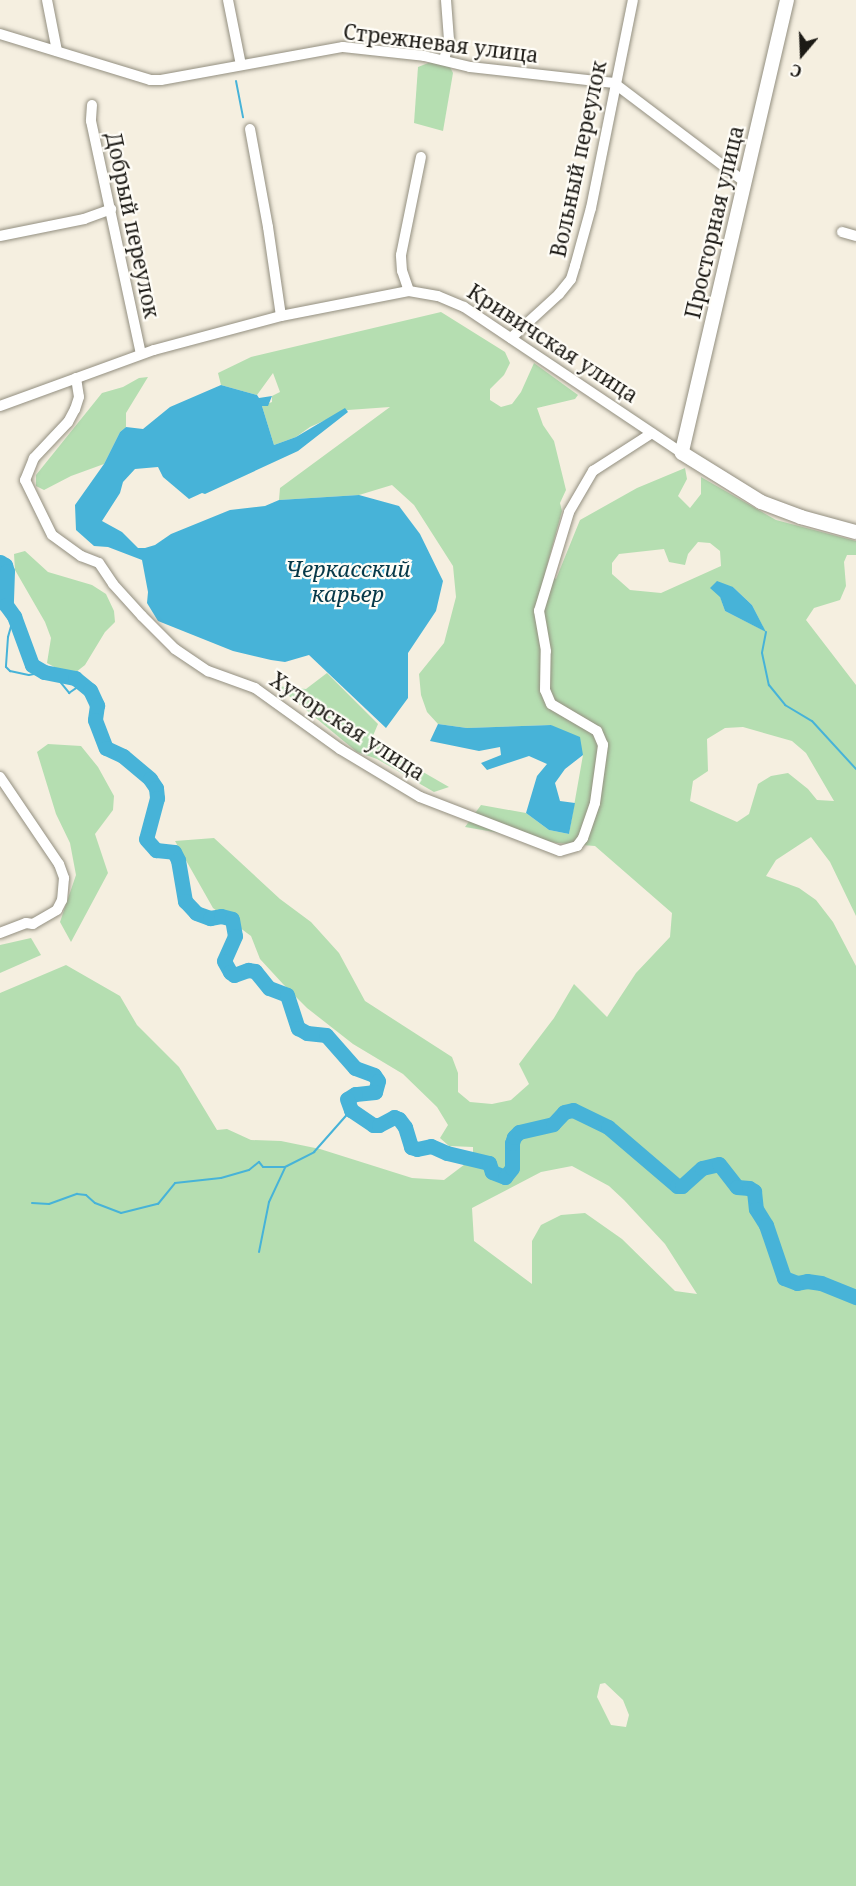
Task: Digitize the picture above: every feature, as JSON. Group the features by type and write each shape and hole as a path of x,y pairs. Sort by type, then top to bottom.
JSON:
{"street":[{"path":"47,0 57,51"},
{"path":"228,0 241,65"},
{"path":"444,60 449,40 446,0"},
{"name":"Вольный переулок","path":"511,338 559,294 571,279 591,208 633,0"},
{"name":"Просторная улица","path":"682,453 787,0"},
{"name":"Стрежневая улица","path":"0,34 150,80 161,81 343,47 444,60 470,67 615,83"},
{"path":"615,83 745,182"},
{"name":"Добрый переулок","path":"92,105 91,121 141,354"},
{"path":"250,129 281,316"},
{"path":"409,291 402,271 401,255 421,157"},
{"path":"0,236 84,219 111,209"},
{"path":"842,232 856,236"},
{"name":"Кривичская улица","path":"0,406 141,354 281,316 409,291 438,296 458,304 682,453 762,502 801,517 856,532"},
{"name":"Хуторская улица","path":"76,378 79,396 75,409 68,422 34,458 25,480 52,535 81,556 99,563 112,584 142,616 175,648 208,671 255,688 340,749 420,797 560,850 577,846 583,838 595,803 603,745 597,731 551,704 545,690 546,651 540,610 569,513 593,471 652,433"},
{"path":"0,777 59,864 64,878 62,900 57,910 33,924 26,923 0,933"}],"green space":[{"path":"436,60 449,65 453,73 443,131 414,123 418,67"},
{"path":"441,312 505,352 510,363 504,375 490,389 490,400 501,407 512,404 521,392 534,363 578,395 575,399 537,408 543,425 554,441 566,490 560,503 562,511 545,573 556,579 580,520 637,488 685,468 687,479 678,496 690,508 701,494 701,477 776,520 856,541 856,555 847,555 844,562 846,586 840,600 814,608 806,620 856,685 856,916 830,862 811,837 776,860 766,876 799,888 816,900 833,922 856,966 856,1886 0,1886 0,993 66,965 120,996 137,1025 179,1067 217,1130 227,1129 251,1140 281,1141 320,1149 412,1178 444,1180 473,1158 473,1147 449,1146 440,1138 448,1125 437,1107 403,1074 353,1044 307,1008 283,984 260,959 251,936 213,908 175,841 214,838 280,899 311,922 339,953 365,1001 452,1057 458,1073 458,1092 470,1102 492,1104 511,1100 529,1084 519,1064 554,1018 574,984 607,1017 636,973 670,937 672,913 595,846 557,843 465,827 481,805 526,813 549,830 569,834 583,755 551,725 467,728 438,724 427,712 421,695 419,674 444,643 456,597 453,566 414,505 392,485 359,495 279,500 280,488 390,407 348,410 310,427 296,437 274,445 262,406 272,402 272,396 280,392 273,373 257,395 221,385 218,373 251,357","holes":["698,542 710,543 720,551 721,566 661,593 630,590 612,574 612,563 619,554 664,549 669,562 685,565 688,554","733,587 752,605 765,631 725,611 720,596","743,727 792,741 806,753 834,801 817,800 808,789 788,773 771,776 758,784 749,814 737,822 690,801 693,781 708,771 707,739 725,728","572,1166 609,1186 624,1200 665,1244 697,1294 675,1291 622,1239 585,1213 561,1215 541,1225 532,1241 532,1284 474,1241 472,1208 541,1172","605,1683 623,1700 629,1715 626,1727 611,1725 597,1697 600,1684"]},
{"path":"148,377 126,413 126,427 120,432 104,464 71,476 44,490 36,486 36,475 102,393 123,387 139,378"},
{"path":"25,551 48,572 92,585 106,594 114,611 115,622 105,632 85,665 71,676 47,663 51,638 45,622 15,570 14,554"},
{"path":"327,673 378,724 372,738 397,757 449,787 434,792 377,759 357,752 277,686 306,689"},
{"path":"48,744 81,746 98,767 114,796 113,810 95,834 108,873 71,942 60,922 76,875 70,843 56,814 37,752"},
{"path":"31,938 41,955 0,973 0,945"}],"water":[{"name":"Черкасский карьер","path":"221,385 257,395 259,398 272,396 268,406 262,406 274,445 296,437 345,408 348,412 298,451 205,494 202,493 189,499 163,477 158,467 135,469 123,482 120,493 102,521 122,532 138,548 145,548 155,545 171,534 230,510 265,506 279,500 359,495 399,506 420,534 443,581 436,611 408,653 408,698 386,728 309,655 285,662 271,660 233,651 158,621 147,603 148,592 142,560 108,547 94,546 76,530 75,505 104,464 120,432 126,427 143,429 170,407"},
{"path":"717,581 733,587 752,605 766,632 725,611 720,597 710,588"},
{"path":"438,724 467,728 551,725 580,737 583,755 565,769 555,783 560,801 575,803 569,834 549,830 526,813 537,776 547,764 529,756 487,770 481,763 501,755 500,747 479,751 430,741"}],"waterway":[{"path":"236,81 243,117"},
{"path":"0,562 5,565 7,571 6,605 14,616 32,665 44,672 75,678 90,690 97,705 95,720 106,748 123,756 150,779 156,788 157,798 146,839 156,850 174,852 178,860 185,901 196,913 210,918 221,916 232,919 235,936 224,961 230,972 234,975 248,970 255,971 269,988 287,995 298,1028 307,1033 326,1035 355,1068 374,1075 378,1081 375,1092 355,1094 347,1099 351,1110 373,1125 379,1125 394,1117 399,1119 405,1127 411,1147 417,1149 431,1146 447,1153 489,1163 492,1172 505,1177 512,1168 512,1143 519,1132 553,1124 564,1112 573,1110 608,1127 677,1186 682,1186 702,1168 719,1164 737,1187 754,1191 756,1209 766,1225 784,1278 797,1283 807,1281 821,1283 856,1297"},
{"path":"14,616 8,637 6,667 10,671 29,675 44,672"},
{"path":"766,632 762,653 769,685 785,705 812,721 856,769"},
{"path":"53,673 69,693 82,684"},
{"path":"32,1203 49,1204 77,1194 86,1195 95,1203 121,1213 158,1204 175,1183 221,1178 249,1170 259,1162 263,1167 285,1167 314,1152 351,1110"},
{"path":"259,1252 269,1202 285,1167"}]}
